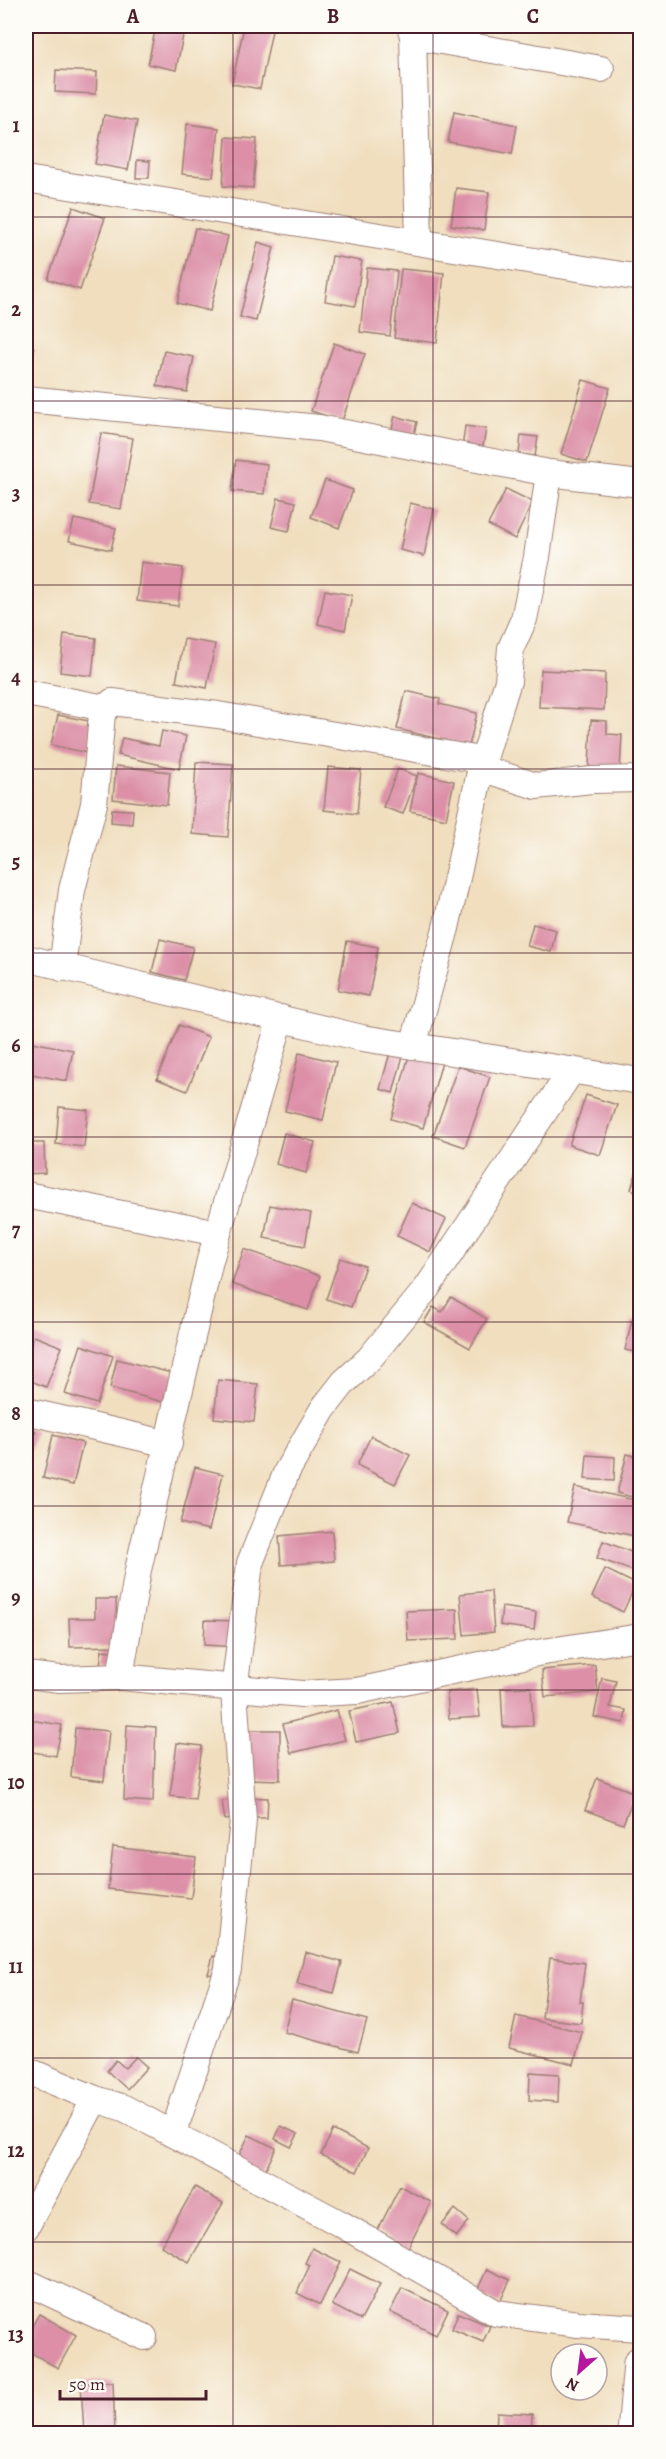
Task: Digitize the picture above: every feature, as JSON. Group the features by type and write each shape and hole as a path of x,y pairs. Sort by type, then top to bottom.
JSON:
{"main road":[{"path":"634,2433 640,2363"}],"street":[{"path":"419,241 412,31 601,69"},
{"path":"26,179 419,241 609,275 640,278"},
{"path":"26,399 319,428 549,473 640,484"},
{"path":"413,1046 446,928 481,768 508,681 511,648 526,609 537,557 549,473"},
{"path":"26,693 105,708"},
{"path":"62,968 72,890 94,804 102,714 112,702 218,715 469,758 477,761 481,768 536,786 592,780 640,779"},
{"path":"26,958 362,1038 640,1081"},
{"path":"120,1677 138,1570 218,1233 281,1018"},
{"path":"173,2134 228,1969 243,1820 234,1690 250,1563 287,1471 323,1409 344,1382 369,1359 427,1288 572,1070"},
{"path":"26,1195 218,1233"},
{"path":"26,1411 169,1444"},
{"path":"26,1675 60,1679 120,1677 234,1690 302,1694 357,1691 537,1653 640,1637"},
{"path":"26,2070 94,2099 124,2108 341,2224 496,2313 578,2324 640,2328"},
{"path":"26,2227 94,2099"},
{"path":"26,2282 144,2337"}],"building":[{"path":"156,26 185,26 176,70 148,64"},
{"path":"244,26 273,26 260,89 232,84"},
{"path":"56,70 97,72 96,94 55,92"},
{"path":"454,112 517,125 512,154 448,142"},
{"path":"104,115 137,121 128,170 95,164"},
{"path":"187,124 219,128 213,177 182,174"},
{"path":"226,137 257,139 253,188 223,186"},
{"path":"137,160 150,161 149,178 136,178"},
{"path":"456,188 489,192 484,230 451,225"},
{"path":"73,207 105,218 80,290 48,279"},
{"path":"195,228 228,236 210,311 177,303"},
{"path":"258,242 274,247 256,321 240,317"},
{"path":"332,256 362,261 355,306 325,301"},
{"path":"367,268 397,271 390,336 360,332"},
{"path":"401,269 444,273 437,343 394,338"},
{"path":"334,343 365,354 342,421 311,411"},
{"path":"26,347 34,348 28,380 26,380"},
{"path":"164,351 194,357 187,392 157,386"},
{"path":"583,380 610,388 587,462 561,454"},
{"path":"395,416 417,422 412,442 390,437"},
{"path":"465,426 486,429 482,452 462,449"},
{"path":"101,433 133,438 121,509 89,504"},
{"path":"521,435 538,437 535,456 519,454"},
{"path":"236,460 267,464 264,494 232,491"},
{"path":"325,480 353,490 339,528 311,517"},
{"path":"506,489 533,502 515,539 488,525"},
{"path":"278,498 296,502 289,531 271,527"},
{"path":"410,503 434,509 424,556 400,550"},
{"path":"74,519 116,528 111,550 69,541"},
{"path":"141,562 183,568 178,606 137,601"},
{"path":"325,590 352,595 345,630 318,624"},
{"path":"64,634 96,638 92,676 60,672"},
{"path":"184,639 215,644 207,688 176,682"},
{"path":"541,670 605,673 604,710 539,707"},
{"path":"406,691 440,699 439,704 477,713 469,746 397,729"},
{"path":"58,715 94,722 88,753 51,745"},
{"path":"591,720 607,721 607,734 622,735 620,770 589,768"},
{"path":"162,731 186,736 179,769 118,755 122,738 159,746"},
{"path":"196,762 233,764 228,837 192,834"},
{"path":"116,766 170,772 167,805 113,799"},
{"path":"328,767 361,770 357,814 324,810"},
{"path":"398,769 417,776 403,814 383,807"},
{"path":"418,773 454,781 446,819 410,811"},
{"path":"112,809 133,810 132,824 111,822"},
{"path":"533,924 556,930 551,952 527,946"},
{"path":"160,939 193,947 184,980 152,972"},
{"path":"347,941 378,947 369,996 338,990"},
{"path":"179,1025 209,1037 187,1091 157,1079"},
{"path":"32,1042 73,1050 67,1081 26,1073"},
{"path":"391,1049 404,1052 393,1093 380,1089"},
{"path":"410,1052 442,1062 423,1128 391,1119"},
{"path":"299,1053 336,1062 323,1120 285,1111"},
{"path":"458,1066 490,1077 465,1147 433,1136"},
{"path":"586,1095 617,1105 600,1155 569,1145"},
{"path":"59,1107 88,1110 84,1147 56,1144"},
{"path":"284,1133 315,1142 306,1173 276,1164"},
{"path":"26,1143 44,1143 45,1173 26,1174"},
{"path":"636,1174 640,1176 640,1193 631,1189"},
{"path":"412,1203 446,1219 430,1252 397,1236"},
{"path":"270,1205 311,1213 305,1246 264,1238"},
{"path":"244,1249 320,1276 308,1310 232,1284"},
{"path":"340,1258 365,1266 351,1307 326,1299"},
{"path":"451,1297 487,1319 470,1348 424,1322 433,1307 442,1312"},
{"path":"632,1320 640,1322 640,1353 625,1350"},
{"path":"34,1336 62,1347 46,1387 26,1379 26,1358"},
{"path":"81,1345 113,1356 97,1404 65,1394"},
{"path":"117,1359 183,1376 175,1405 110,1388"},
{"path":"218,1380 258,1384 254,1422 214,1418"},
{"path":"26,1428 36,1431 26,1461"},
{"path":"53,1435 83,1443 73,1485 43,1478"},
{"path":"371,1436 410,1455 395,1484 357,1465"},
{"path":"627,1454 640,1457 640,1499 617,1493"},
{"path":"587,1455 615,1457 614,1481 585,1479"},
{"path":"195,1467 223,1474 209,1530 180,1523"},
{"path":"575,1487 640,1501 635,1536 567,1522"},
{"path":"332,1531 334,1561 281,1565 279,1536"},
{"path":"603,1541 639,1555 633,1571 597,1558"},
{"path":"605,1569 636,1584 623,1612 592,1597"},
{"path":"491,1591 494,1632 464,1635 460,1594"},
{"path":"95,1599 116,1599 117,1646 70,1647 69,1618 95,1618"},
{"path":"502,1607 536,1612 534,1630 500,1625"},
{"path":"457,1609 458,1639 408,1641 406,1611"},
{"path":"205,1620 237,1621 236,1647 204,1645"},
{"path":"102,1650 119,1652 117,1667 100,1665"},
{"path":"595,1665 598,1692 545,1697 542,1670"},
{"path":"602,1678 616,1681 610,1707 626,1710 624,1723 594,1717"},
{"path":"531,1687 533,1726 503,1727 501,1688"},
{"path":"477,1689 480,1717 449,1719 447,1692"},
{"path":"393,1702 400,1733 356,1742 349,1711"},
{"path":"337,1710 345,1740 291,1753 283,1724"},
{"path":"30,1720 62,1725 56,1756 26,1751"},
{"path":"127,1725 156,1727 153,1802 124,1800"},
{"path":"75,1728 109,1731 104,1781 71,1777"},
{"path":"245,1730 280,1730 280,1780 245,1779"},
{"path":"177,1743 202,1746 195,1799 170,1796"},
{"path":"597,1778 635,1793 623,1824 585,1810"},
{"path":"249,1797 268,1798 267,1818 248,1818"},
{"path":"236,1799 239,1818 225,1820 222,1801"},
{"path":"113,1847 196,1857 191,1898 108,1889"},
{"path":"305,1952 342,1962 334,1993 297,1984"},
{"path":"213,1956 228,1959 224,1977 208,1974"},
{"path":"550,1958 585,1963 580,2002 583,2002 581,2023 542,2018"},
{"path":"292,2000 367,2020 358,2052 284,2032"},
{"path":"516,2016 582,2032 574,2064 509,2048"},
{"path":"136,2057 147,2067 127,2089 107,2071 116,2060 125,2068"},
{"path":"530,2072 559,2074 558,2102 529,2100"},
{"path":"281,2126 298,2134 291,2147 275,2139"},
{"path":"333,2130 368,2148 357,2172 321,2155"},
{"path":"249,2135 276,2148 262,2177 235,2164"},
{"path":"400,2186 431,2202 408,2248 377,2232"},
{"path":"195,2187 223,2203 189,2262 161,2246"},
{"path":"455,2209 469,2221 456,2237 442,2225"},
{"path":"312,2248 341,2262 320,2305 297,2293 310,2265 305,2263"},
{"path":"350,2269 380,2284 361,2320 332,2305"},
{"path":"487,2269 510,2280 499,2304 476,2293"},
{"path":"402,2288 448,2310 436,2335 390,2312"},
{"path":"458,2313 490,2326 483,2342 452,2329"},
{"path":"39,2314 76,2335 58,2368 26,2350 26,2337"},
{"path":"113,2382 115,2433 84,2434 81,2383"},
{"path":"497,2412 532,2414 531,2434 496,2434"}]}
